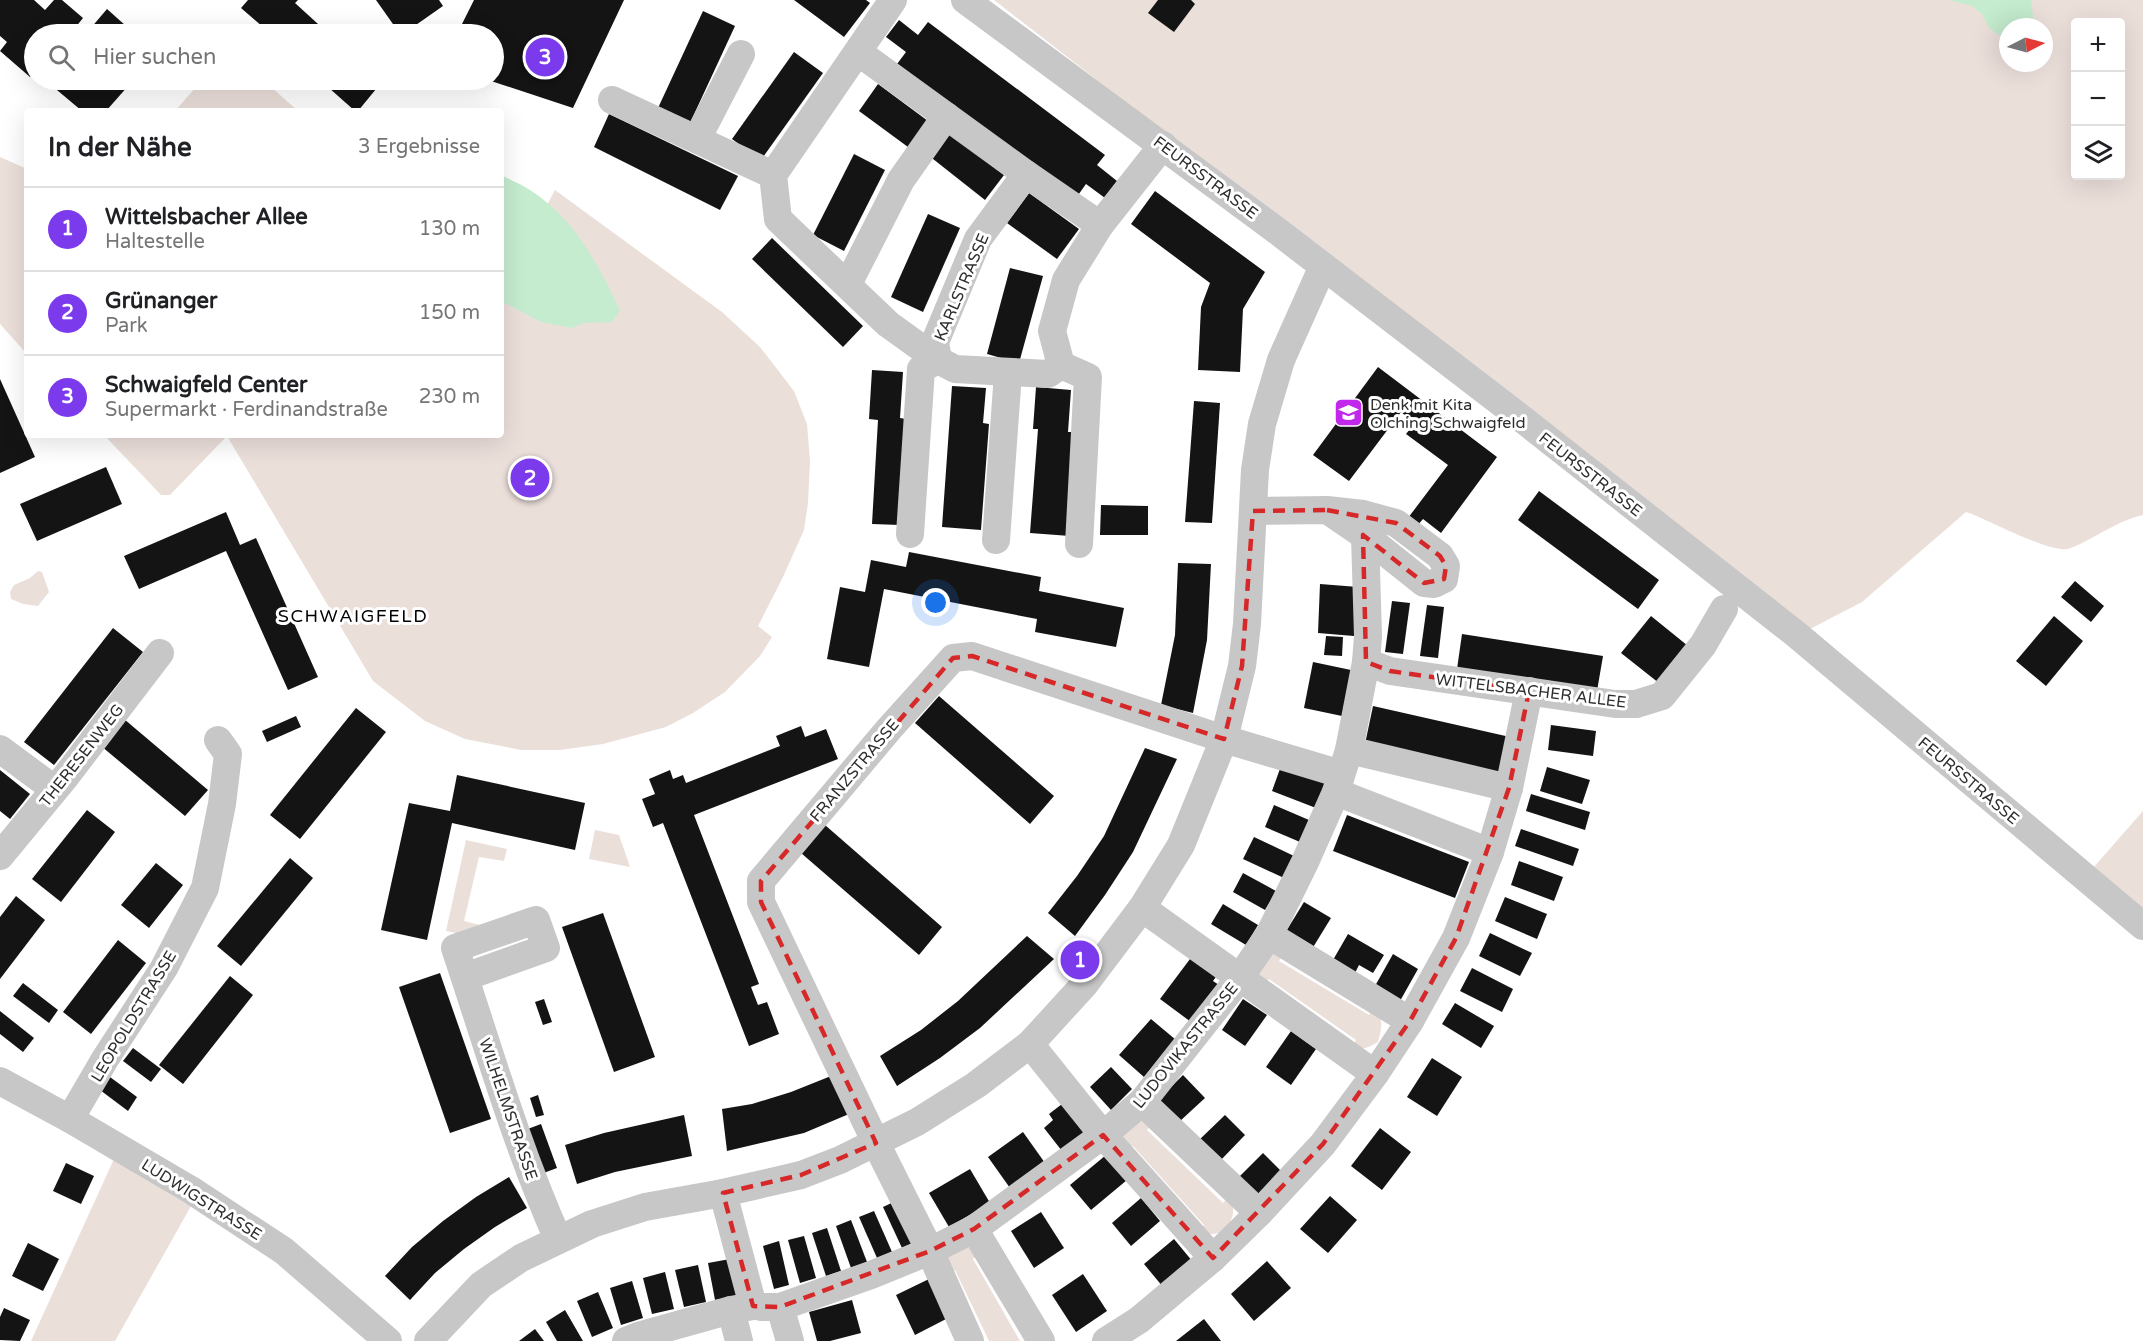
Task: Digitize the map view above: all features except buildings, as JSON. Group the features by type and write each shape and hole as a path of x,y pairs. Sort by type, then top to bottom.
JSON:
{"street":[{"path":"893,0 773,175 778,219 888,324 938,360"},
{"name":"FEURSSTRASSE","path":"965,0 1323,266 1797,635 2143,926"},
{"path":"858,52 1100,225"},
{"path":"697,139 741,54"},
{"path":"612,100 773,175"},
{"path":"848,284 901,180 946,116"},
{"path":"1079,544 1088,377 1061,365 1052,332 1066,280 1100,225 1163,145"},
{"name":"KARLSTRASSE","path":"938,360 935,342 978,238 1026,174"},
{"path":"428,1341 481,1285 521,1258 558,1239 592,1224 645,1207 723,1193 801,1175 840,1160 917,1122 976,1085 1030,1044 1084,985 1142,908 1181,845 1224,739 1242,666 1247,624 1255,470 1262,424 1281,360 1323,266"},
{"name":"KARLSTRASSE","path":"938,360 955,369 1008,373 1048,374 1061,365"},
{"name":"KARLSTRASSE","path":"910,534 921,369 938,360"},
{"path":"996,540 1008,373"},
{"path":"1253,511 1327,510 1363,514 1396,523 1440,556 1446,566 1444,579 1434,584 1424,584 1365,536 1327,510"},
{"path":"1239,979 1269,935 1305,862 1342,772 1366,662 1368,636 1365,536"},
{"name":"WITTELSBACHER ALLEE","path":"1366,662 1390,671 1614,704 1636,704 1662,696 1703,645 1724,609"},
{"name":"THERESENWEG","path":"0,856 66,776 160,652"},
{"name":"FRANZSTRASSE","path":"970,1341 930,1251 760,902 761,881 888,729 953,658 972,656 1224,739 1342,772"},
{"path":"1106,1341 1139,1320 1213,1258 1259,1213 1323,1144 1375,1074 1410,1021 1456,938 1490,852 1509,788 1529,691"},
{"name":"LEOPOLDSTRASSE","path":"70,1119 105,1059 164,968 205,888 222,804 228,754 218,740"},
{"path":"0,749 54,789"},
{"path":"1342,772 1509,788"},
{"path":"1342,772 1490,852"},
{"name":"LUDOVIKASTRASSE","path":"1142,908 1375,1074"},
{"path":"1269,935 1410,1021"},
{"name":"WILHELMSTRASSE","path":"465,978 528,1168 558,1239"},
{"name":"LUDOVIKASTRASSE","path":"626,1341 871,1275 930,1251 974,1229 1103,1135 1142,1102 1239,979"},
{"path":"1030,1044 1103,1135 1213,1258"},
{"name":"LUDWIGSTRASSE","path":"0,1081 191,1190 284,1251 388,1341"},
{"path":"1142,1102 1259,1213"},
{"path":"723,1193 755,1308 790,1341"},
{"path":"974,1229 1041,1341"},
{"path":"739,1341 755,1308"}],"highlighted area":[{"path":"1327,510 1396,523 1440,556 1446,566 1444,579 1424,583 1363,535 1366,662 1390,671 1529,691 1509,788 1456,938 1410,1021 1323,1144 1213,1258 1103,1135 974,1229 930,1251 780,1307 753,1306 723,1193 801,1175 876,1143 761,902 761,881 953,658 972,656 1224,739 1242,666 1253,511"}],"shaded area":[{"path":"994,0 2143,0 2143,515 2124,521 2071,548 2062,549 2036,542 1966,512 1862,602 1806,631"},
{"path":"1949,0 2031,0 2033,18 1999,18 1999,35 1989,28 1982,14 1972,6"},
{"path":"193,90 274,90 295,108 178,108"},
{"path":"0,157 24,168 24,351 0,324"},
{"path":"504,176 527,188 560,214 594,260 620,311 612,322 584,323 572,328 541,322 504,304"},
{"path":"504,177 531,191 547,205 555,190 722,312 760,347 794,391 807,424 810,461 808,503 804,530 758,626 772,637 760,656 725,692 693,713 666,727 603,744 560,750 521,750 465,739 425,721 373,681 228,438 504,438"},
{"path":"107,438 225,438 170,495 161,495"},
{"path":"38,571 42,572 49,592 38,606 23,604 11,599 10,592 14,585 30,578"},
{"path":"2143,811 2143,911 2093,868"},
{"path":"595,830 619,835 630,867 589,859"},
{"path":"466,840 507,849 504,861 479,857 464,921 480,925 471,936 446,931"},
{"path":"1284,952 1279,961 1369,1015 1374,1006 1381,1024 1378,1042 1368,1047 1352,1047 1356,1040 1269,979 1264,985 1257,977 1264,955"},
{"path":"1143,1121 1153,1123 1147,1130 1223,1203 1230,1195 1233,1214 1226,1231 1212,1234 1199,1230 1204,1225 1133,1146 1127,1151 1122,1142 1123,1133 1132,1125"},
{"path":"114,1159 191,1206 115,1341 31,1341"},
{"path":"962,1247 972,1248 981,1253 973,1259 1020,1341 989,1341 955,1270 948,1273 945,1262 949,1254"}],"place":[{"name":"Schwaigfeld Center","path":"545,57"},
{"name":"Denk mit Kita Olching Schwaigfeld","path":"1349,413"},
{"name":"Grünanger","path":"530,478"},
{"name":"Wittelsbacher Allee","path":"1080,960"}],"district":[{"name":"SCHWAIGFELD","path":"353,616"}]}
